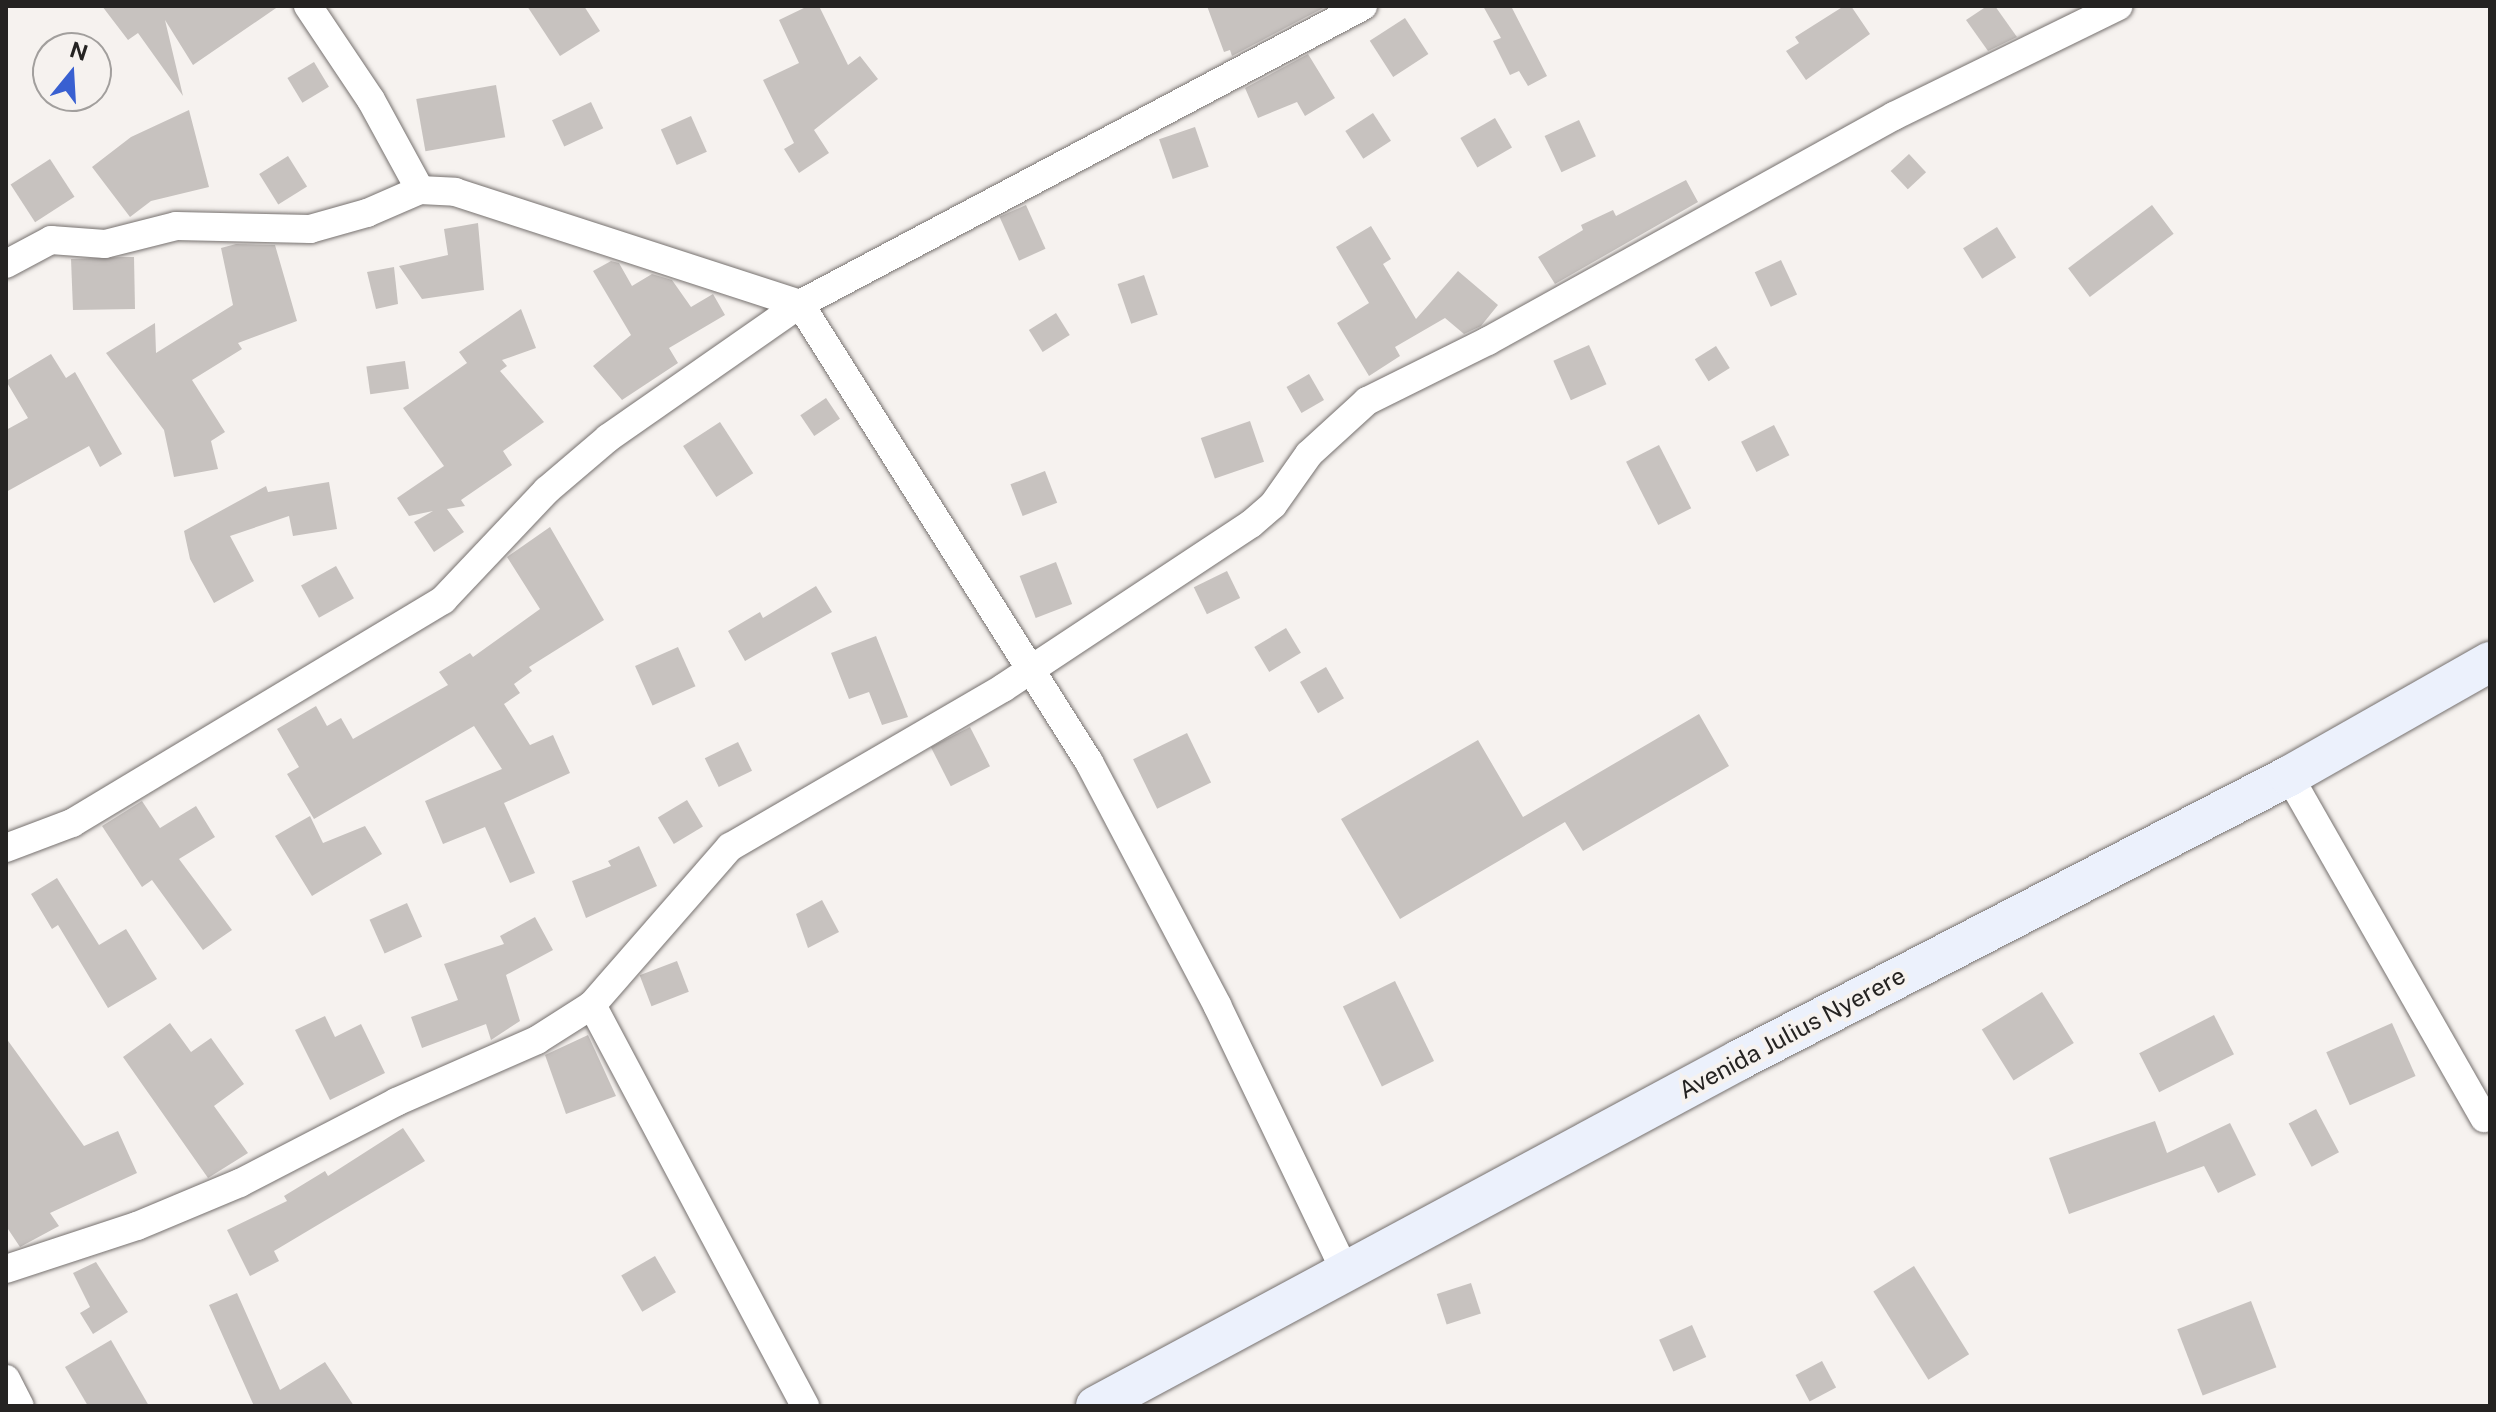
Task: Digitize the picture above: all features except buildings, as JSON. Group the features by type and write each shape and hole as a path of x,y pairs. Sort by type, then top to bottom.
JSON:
{"street":[{"path":"308,6 371,100 420,190"},
{"path":"6,848 72,823 443,600 547,490 608,438 800,304 1363,6"},
{"path":"6,1269 137,1226 240,1183 396,1102 537,1040 592,1005 730,847 1034,668 1251,524 1273,505 1309,454 1367,401 1488,341 1894,116 2119,6"},
{"path":"6,264 51,240 105,244 176,226 310,229 367,213 420,190 495,201 800,304 1034,668 1217,1005 1346,1273"},
{"name":"Avenida Julius Nyerere","path":"1096,1406 1739,1060 2289,776 2490,662"},
{"path":"2289,776 2484,1118"},
{"path":"592,1005 805,1406"},
{"path":"6,1379 20,1406"}]}
